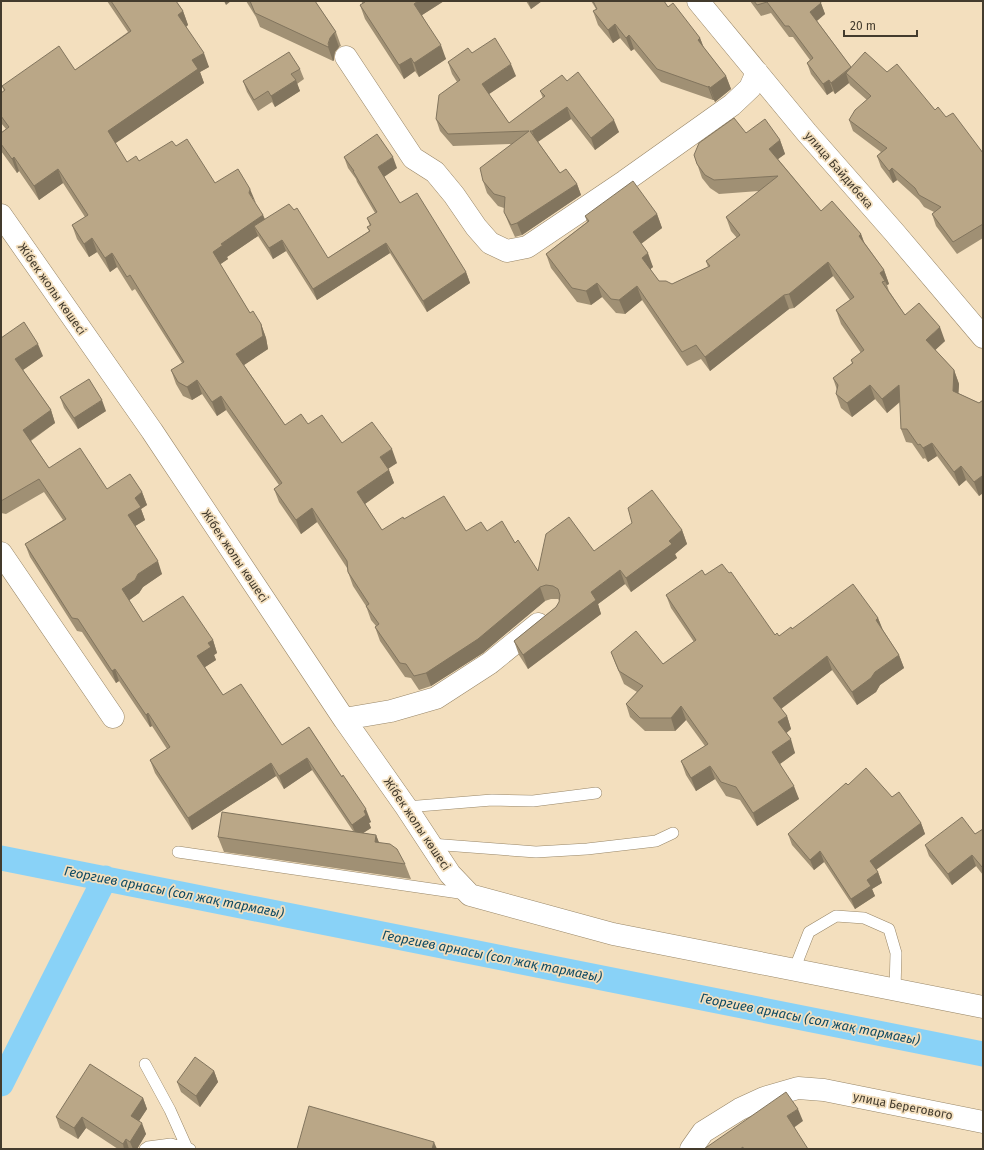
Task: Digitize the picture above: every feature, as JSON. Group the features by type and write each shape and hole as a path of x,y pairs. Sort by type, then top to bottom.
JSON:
{"street":[{"name":"улица Байдибека","path":"698,1 807,133 894,232 983,337"},
{"path":"346,57 413,158 435,172 454,195 476,227 490,243 506,251 528,248 669,150 732,105 750,88 757,72"},
{"name":"Жібек жолы көшесі","path":"1,215 152,431 344,719 406,807 450,874 470,895"},
{"path":"1,553 113,717"},
{"path":"344,719 391,711 436,698 490,663 553,611"},
{"path":"470,895 613,934 983,1007"},
{"name":"улица Берегового","path":"691,1149 703,1132 740,1109 764,1098 798,1088 824,1090 983,1122"}],"lane":[{"path":"406,807 492,800 533,801 596,793"},
{"path":"431,844 536,852 587,849 656,841 673,833"},
{"path":"178,852 470,895"},
{"path":"794,970 809,932 836,916 864,918 889,929 896,953 895,990"},
{"path":"145,1064 189,1148"},
{"path":"145,1149 148,1147 171,1144 189,1148"}],"building":[{"path":"111,1 176,1 183,11 178,15 204,53 192,60 198,69 108,131 127,162 136,156 139,161 172,141 176,146 187,139 215,183 238,169 250,189 249,193 263,215 221,244 223,245 213,252 250,313 253,311 261,324 263,336 236,354 285,425 301,414 308,424 322,415 342,443 372,422 392,449 380,457 389,470 357,492 382,530 403,517 404,519 444,496 466,531 481,522 487,531 502,521 515,543 518,540 538,571 546,534 569,517 594,551 632,523 628,508 652,490 682,530 669,541 672,544 626,578 620,570 591,592 596,600 523,655 514,641 556,607 559,602 560,595 558,589 553,586 546,585 540,587 478,639 426,673 414,676 406,664 400,663 375,627 379,624 366,606 369,604 348,572 347,561 312,508 296,520 274,489 282,483 221,396 212,402 197,380 187,387 178,382 171,370 184,362 130,275 127,277 112,253 105,258 92,238 84,244 72,225 88,215 58,169 34,186 14,157 12,159 1,144 1,133 9,127 1,116 1,93 5,90 2,86 59,46 75,70 131,31"},
{"path":"250,1 315,1 336,32 330,38 328,47 255,13"},
{"path":"365,1 418,1 414,4 441,45 414,63 411,58 399,65 360,5"},
{"path":"593,1 664,1 668,7 673,3 700,38 698,40 726,76 710,88 709,86 708,87 657,69 629,35 626,38 615,24 608,30 593,11 597,9"},
{"path":"754,1 820,1 821,3 810,12 851,67 831,83 829,80 823,84 807,63 813,58 789,26 785,26 767,2 757,5"},
{"path":"495,38 511,64 482,84 509,123 545,96 540,91 562,75 567,81 578,72 614,120 591,138 567,107 530,131 560,173 566,169 577,184 517,223 511,225 504,212 505,197 494,194 483,181 480,168 529,131 448,134 436,119 439,95 460,80 448,62 468,48 472,53"},
{"path":"289,52 300,69 291,74 296,80 271,96 268,91 254,100 243,81"},
{"path":"865,52 887,72 897,64 935,110 938,107 946,117 953,113 983,153 983,224 953,242 932,214 941,207 919,195 915,188 892,168 889,171 877,156 887,148 849,120 855,110 871,96 846,73"},
{"path":"734,118 746,133 765,119 780,140 769,149 821,211 832,201 861,234 859,236 884,270 880,273 885,281 882,282 905,315 919,303 940,327 926,340 954,370 953,391 979,403 983,400 983,477 982,476 974,482 961,466 954,472 932,443 923,448 920,444 918,445 907,429 901,429 899,385 882,399 870,385 847,403 836,394 838,385 833,378 853,363 851,360 864,350 836,310 854,297 828,262 789,294 784,295 705,357 696,345 682,352 637,286 619,300 611,299 597,283 586,291 572,288 546,254 589,221 585,216 633,181 657,214 633,232 648,253 642,258 659,281 666,281 672,284 710,266 706,261 740,235 726,217 778,176 714,180 705,175 697,164 694,155 699,143"},
{"path":"377,134 393,157 378,167 400,203 417,193 466,272 423,301 386,243 313,289 282,240 269,248 254,226 289,204 294,210 297,208 328,258 370,231 367,227 371,225 367,218 377,212 354,171 344,157"},
{"path":"24,322 38,344 15,359 51,410 23,430 49,468 80,448 107,489 130,474 142,492 135,498 141,507 128,515 158,561 138,574 135,580 122,589 143,622 183,596 213,640 208,643 211,647 197,656 223,695 241,684 282,745 309,727 342,777 343,775 366,809 364,811 366,815 352,825 307,758 279,776 271,763 188,818 150,760 170,747 148,713 146,715 115,669 112,671 78,619 72,618 25,544 66,519 39,479 1,501 1,338"},
{"path":"89,379 102,400 74,418 60,397"},
{"path":"722,564 729,573 731,572 775,635 777,633 779,636 791,627 792,629 853,584 878,618 876,620 899,655 875,672 871,678 852,692 827,656 773,698 787,716 778,722 791,739 772,752 794,786 753,813 736,787 721,782 710,766 691,778 681,761 708,744 681,706 671,718 640,718 626,704 643,686 619,671 611,652 636,631 663,664 696,640 666,595 702,570 705,575"},
{"path":"866,768 892,797 899,792 921,823 870,861 878,872 867,880 871,886 851,899 820,851 810,860 788,834 846,783 848,785"},
{"path":"222,812 376,835 375,842 390,844 397,849 405,864 218,837"},
{"path":"962,817 975,834 983,829 983,866 982,867 972,855 948,874 925,845"},
{"path":"195,1057 214,1071 196,1096 177,1082"},
{"path":"90,1064 143,1098 131,1116 142,1123 130,1142 126,1139 123,1144 82,1117 74,1128 56,1117"},
{"path":"786,1092 798,1109 787,1116 808,1149 743,1149 743,1147 740,1149 704,1149"},
{"path":"309,1106 434,1142 432,1149 297,1149"}],"waterway":[{"name":"Георгиев арнасы (сол жақ тармағы)","path":"1,858 983,1054"},
{"path":"1,1084 105,878"}]}
